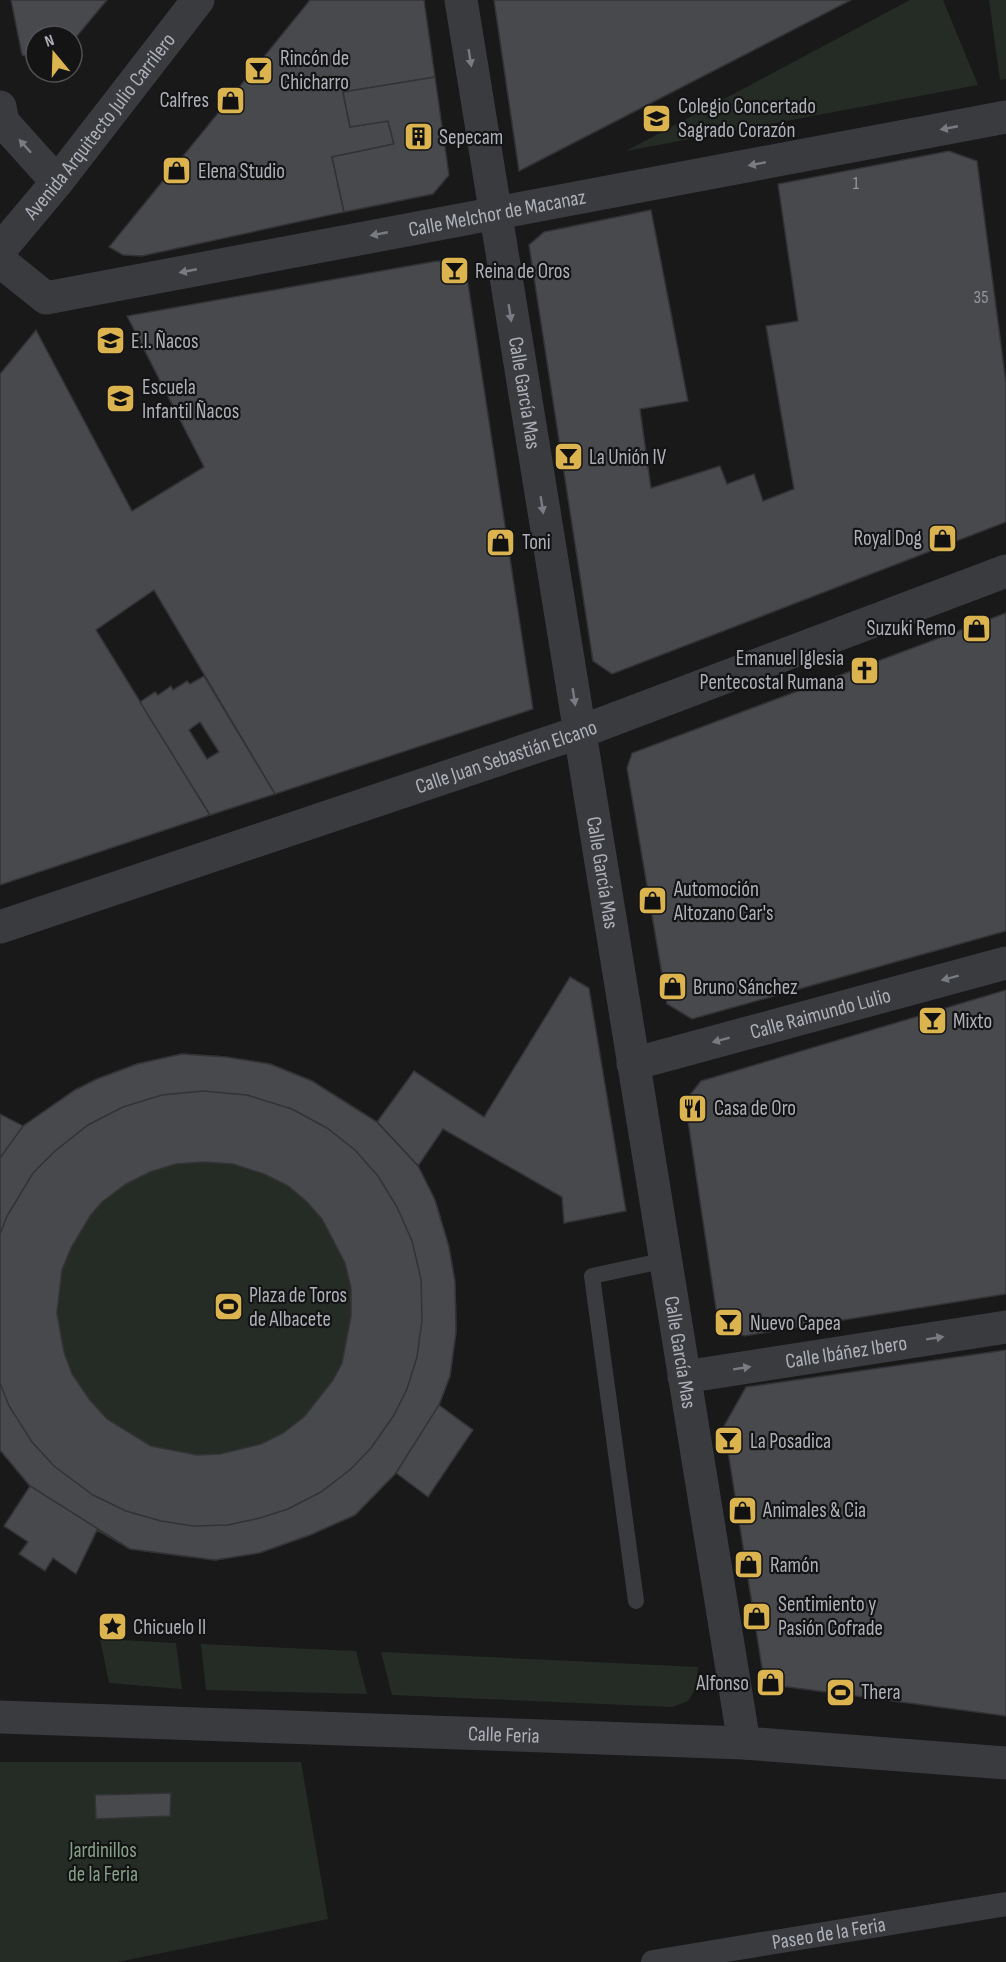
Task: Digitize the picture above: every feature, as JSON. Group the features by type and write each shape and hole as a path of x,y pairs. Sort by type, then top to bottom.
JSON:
{"street":[{"name":"Avenida Arquitecto Julio Carrilero","path":"0,250 57,182 198,0"},
{"name":"Calle García Mas","path":"461,0 744,1743"},
{"path":"0,107 3,122 57,182"},
{"name":"Calle Melchor de Macanaz","path":"0,261 46,298 494,213 1005,123"},
{"name":"Calle Juan Sebastián Elcano","path":"0,927 580,732 1006,571"},
{"name":"Calle Raimundo Lulio","path":"633,1064 1006,963"},
{"name":"Calle Ibáñez Ibero","path":"684,1377 1006,1327"},
{"name":"Calle Feria","path":"0,1717 744,1743 1006,1763"},
{"name":"Paseo de la Feria","path":"653,1962 1006,1904"}],"lane":[{"path":"636,1601 592,1276 666,1260"}],"green space":[{"path":"910,0 943,0 978,85 626,151"},
{"path":"989,0 1006,0 1006,79 1000,80"},
{"name":"Plaza de Toros de Albacete","path":"182,1054 241,1061 297,1077 324,1089 349,1103 373,1121 414,1161 425,1179 439,1213 454,1280 456,1316 453,1352 439,1404 473,1430 428,1497 396,1473 355,1515 310,1535 259,1553 215,1560 163,1554 130,1549 98,1530 76,1574 53,1559 45,1571 19,1554 27,1541 4,1526 30,1486 0,1450 0,1114 23,1126 68,1094 97,1079 139,1064"},
{"path":"100,1639 176,1643 182,1689 109,1683"},
{"path":"201,1644 356,1651 367,1694 206,1690"},
{"path":"381,1652 698,1667 696,1688 688,1701 672,1707 392,1695"},
{"name":"Jardinillos de la Feria","path":"0,1762 301,1762 328,1919 118,1962 0,1962"}],"building":[{"path":"11,0 107,0 84,28 84,24 24,24 24,56 22,55"},
{"path":"310,0 424,0 435,77 343,92 350,127 388,121 394,144 332,157 344,212 142,256 123,255 109,247"},
{"path":"494,0 851,0 519,171"},
{"name":"Sepecam","path":"435,77 449,175 433,194 344,212 332,157 394,144 388,121 350,127 343,92"},
{"path":"949,151 977,161 1006,383 1006,522 612,674 593,661 529,245 544,232 651,210 688,401 640,409 651,488 720,466 727,484 754,474 763,501 794,489 766,326 798,321 778,184"},
{"path":"437,261 451,262 463,267 467,277 533,709 275,794 154,590 96,630 210,815 0,885 0,374 36,330 132,511 204,467 127,316"},
{"path":"1006,613 1006,931 692,1019 667,1004 627,768 632,753"},
{"path":"204,676 275,794 210,815 140,702 155,692 158,695 171,686 173,690 187,681 190,684","holes":["200,722 219,752 207,759 189,730"]},
{"path":"570,977 589,988 626,1211 564,1223 562,1197 443,1129 418,1166 377,1122 414,1071 484,1117"},
{"path":"1006,990 1006,1294 744,1336 718,1322 685,1101 701,1081"},
{"name":"Plaza de Toros de Albacete","path":"182,1054 226,1057 270,1064 312,1081 377,1122 418,1166 435,1200 449,1247 455,1282 456,1332 450,1376 439,1405 473,1430 428,1497 396,1473 355,1515 310,1535 259,1553 215,1560 130,1549 97,1530 76,1574 53,1558 45,1571 19,1554 28,1542 4,1526 30,1486 0,1450 0,1114 23,1126 75,1090 137,1064","holes":["203,1162 233,1164 264,1174 288,1186 322,1219 345,1263 351,1288 351,1316 342,1363 333,1380 304,1417 283,1433 261,1444 220,1454 197,1455 151,1446 107,1419 89,1399 72,1374 64,1352 57,1313 62,1270 71,1248 90,1216 102,1202 126,1184 150,1172 176,1164"]},
{"path":"182,1054 226,1057 270,1064 312,1081 377,1122 418,1166 435,1200 449,1247 455,1282 456,1332 450,1376 439,1405 396,1473 355,1515 310,1535 259,1553 215,1560 130,1549 30,1486 0,1450 0,1383 9,1406 32,1442 54,1466 93,1495 126,1511 161,1521 193,1526 228,1525 260,1518 288,1509 321,1492 351,1469 371,1448 394,1415 407,1389 417,1357 422,1320 421,1279 412,1241 397,1207 378,1176 355,1150 327,1128 292,1109 247,1095 203,1091 162,1095 123,1107 88,1125 55,1151 33,1173 7,1216 0,1234 0,1158 23,1126 75,1090 97,1079 137,1064"},
{"path":"1006,1350 1006,1716 788,1687 765,1687 724,1426 746,1387"},
{"path":"171,1793 170,1816 96,1819 95,1795"}],"place":[{"name":"Rincón de Chicharro","path":"259,70"},
{"name":"Calfres","path":"230,100"},
{"name":"Colegio Concertado Sagrado Corazón","path":"657,118"},
{"name":"Sepecam","path":"418,137"},
{"name":"Elena Studio","path":"177,171"},
{"name":"Reina de Oros","path":"454,271"},
{"name":"E.I. Ñacos","path":"110,341"},
{"name":"Escuela Infantil Ñacos","path":"121,399"},
{"name":"La Unión IV","path":"568,457"},
{"name":"Royal Dog","path":"943,538"},
{"name":"Toni","path":"501,542"},
{"name":"Suzuki Remo","path":"977,628"},
{"name":"Emanuel Iglesia Pentecostal Rumana","path":"865,670"},
{"name":"Automoción Altozano Car's","path":"653,901"},
{"name":"Bruno Sánchez","path":"672,987"},
{"name":"Mixto","path":"932,1021"},
{"name":"Casa de Oro","path":"693,1108"},
{"name":"Plaza de Toros de Albacete","path":"228,1307"},
{"name":"Nuevo Capea","path":"729,1323"},
{"name":"La Posadica","path":"729,1441"},
{"name":"Animales & Cia","path":"742,1510"},
{"name":"Ramón","path":"749,1565"},
{"name":"Sentimiento y Pasión Cofrade","path":"757,1616"},
{"name":"Chicuelo II","path":"112,1627"},
{"name":"Alfonso","path":"770,1683"},
{"name":"Thera","path":"840,1692"}]}
